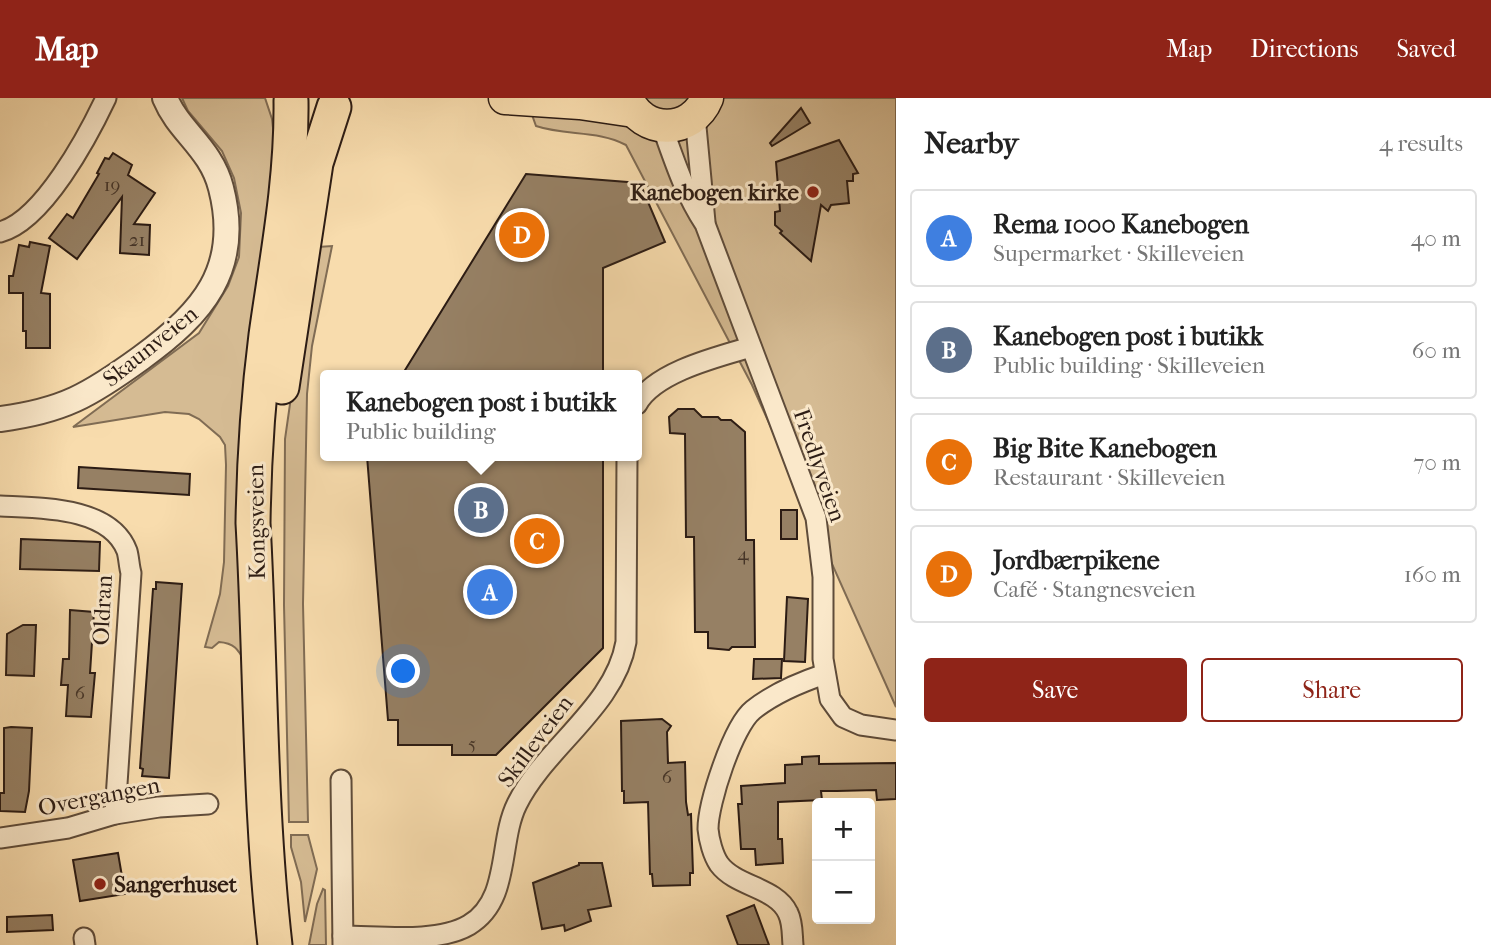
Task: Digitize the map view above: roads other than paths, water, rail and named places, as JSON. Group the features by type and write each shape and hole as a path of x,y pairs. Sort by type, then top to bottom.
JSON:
{"highway":[{"path":"289,100 316,110 341,102"},
{"name":"Kongsveien","path":"276,945 263,782 253,523 256,436 263,360 289,174 289,100"},
{"name":"Kongsveien","path":"276,945 281,898 274,544 276,439 316,163 341,102"}],"main road":[{"path":"505,98 631,105 652,124 662,126 680,124 701,107"}],"street":[{"path":"0,232 15,226 34,210 55,185 82,144 106,98"},
{"name":"Skaunveien","path":"0,419 37,414 63,406 92,392 160,345 186,322 210,293 218,275 226,239 226,218 220,185 208,158 181,124 165,98"},
{"name":"Fredlyveien","path":"701,107 705,223"},
{"name":"Fredlyveien","path":"662,126 682,180 694,207 705,223 816,518 823,577 825,674 830,699 843,717 861,725 896,730"},
{"path":"642,398 650,388 671,376 751,347"},
{"name":"Skilleveien","path":"341,780 343,941 447,934 471,924 491,902 498,883 515,807 523,793 581,722 616,676 622,663 626,642 627,461"},
{"name":"Oldran","path":"0,506 90,516 114,532 127,551 131,573 115,814"},
{"path":"793,945 788,912 778,901 738,880 720,866 712,850 708,828 712,802 723,765 735,737 751,711 804,681 825,674"},
{"name":"Overgangen","path":"0,838 68,828 115,814 159,807 208,804"}],"place":[{"name":"Kanebogen kirke","path":"813,192"},
{"name":"Jordbærpikene","path":"522,235"},
{"name":"Kanebogen post i butikk","path":"481,510"},
{"name":"Big Bite Kanebogen","path":"537,541"},
{"name":"Rema 1000 Kanebogen","path":"490,592"},
{"name":"Sangerhuset","path":"100,884"}]}
